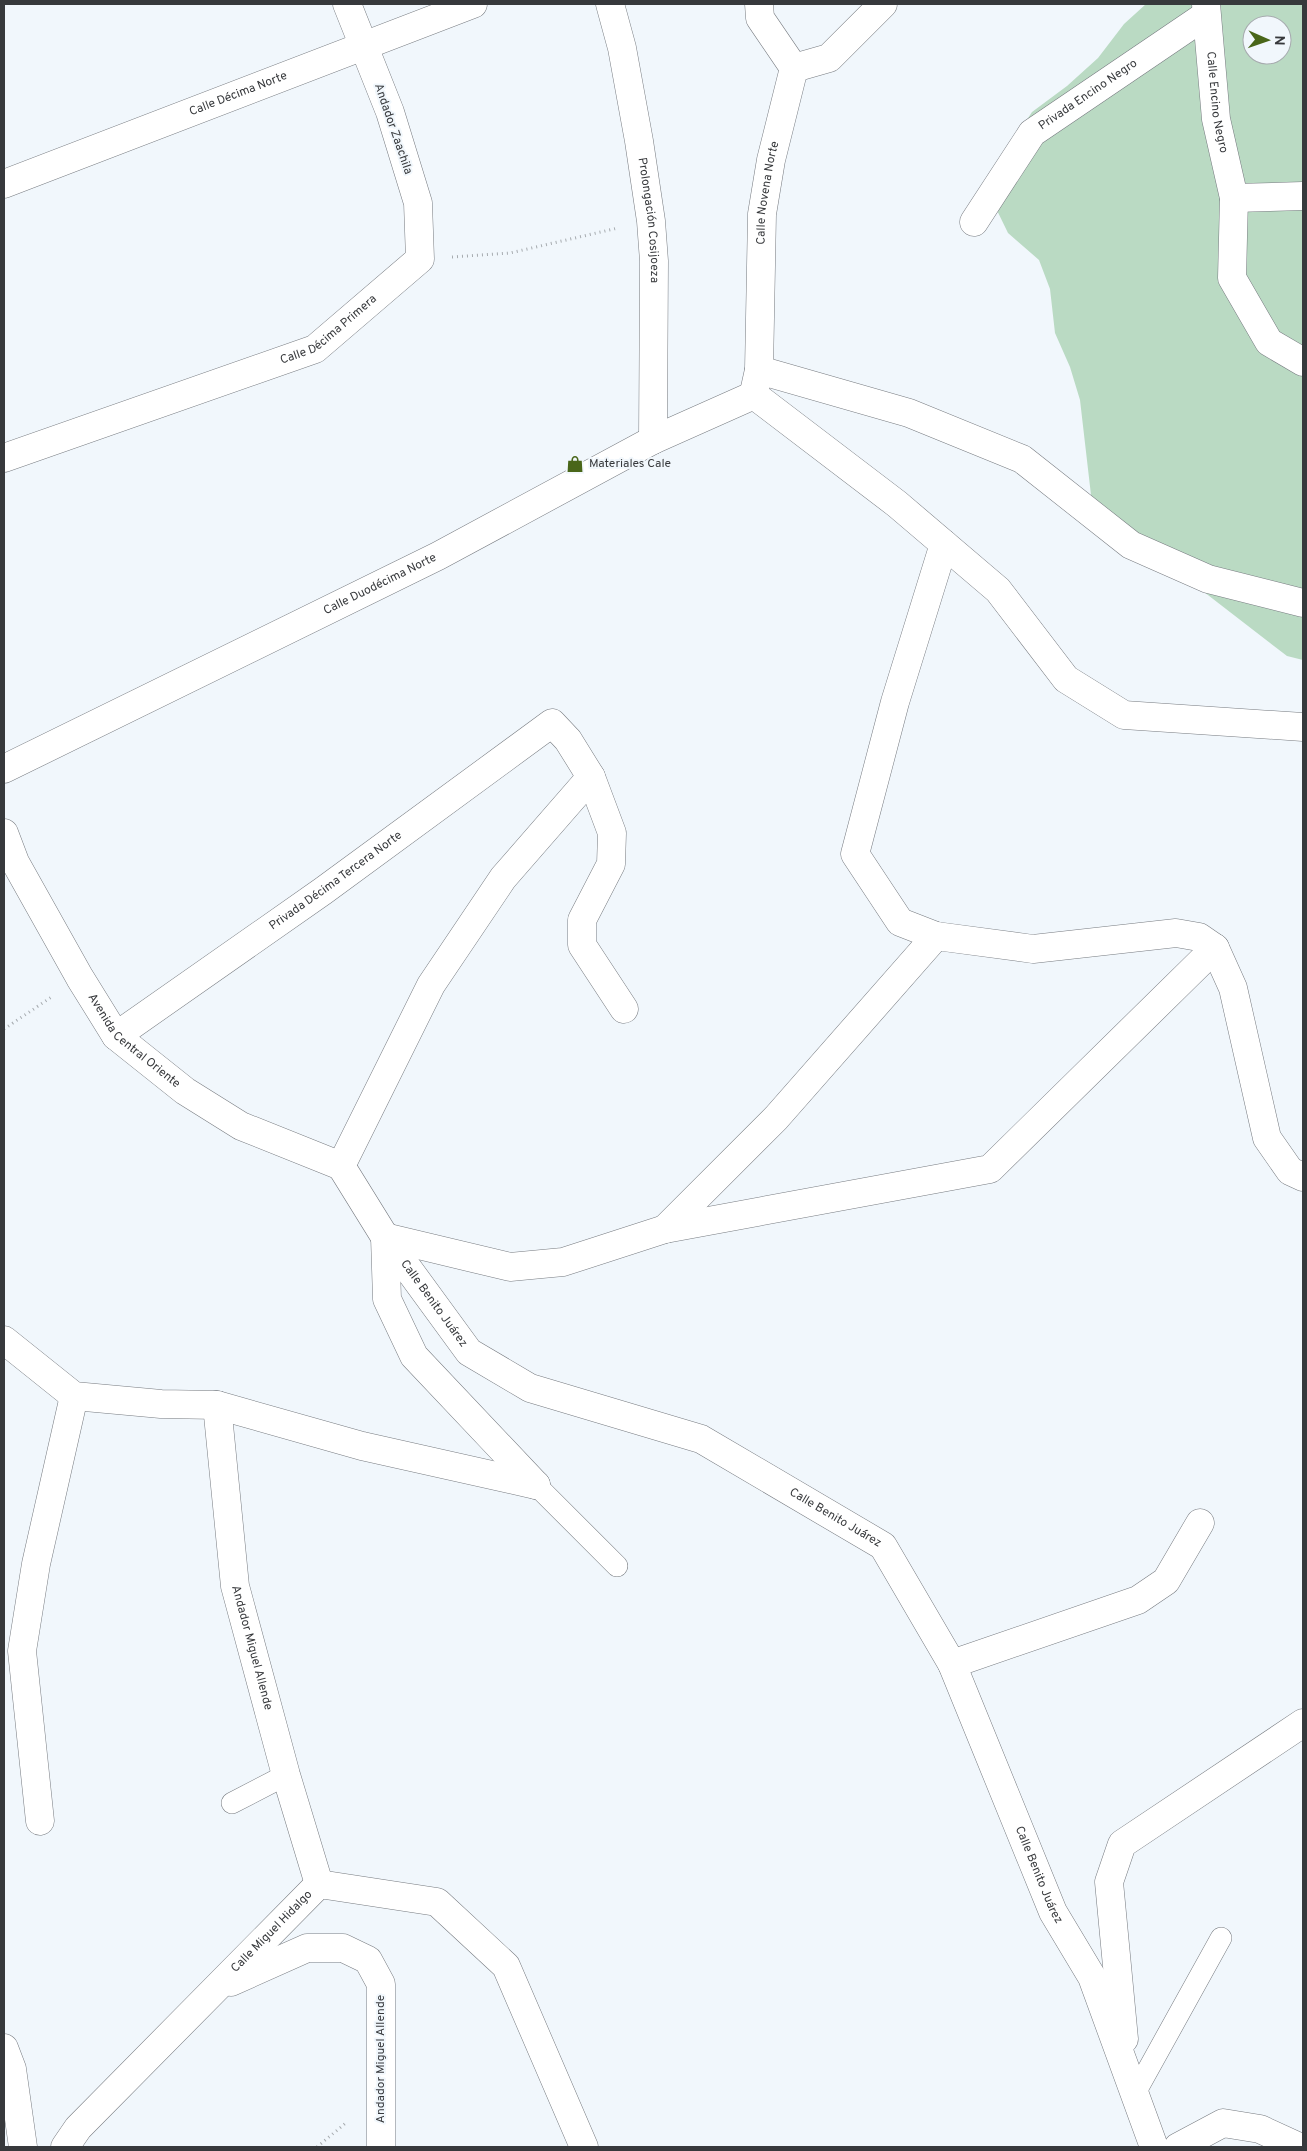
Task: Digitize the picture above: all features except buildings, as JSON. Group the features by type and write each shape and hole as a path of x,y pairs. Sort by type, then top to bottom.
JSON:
{"street":[{"name":"Andador Zaachila","path":"347,4 362,46 390,112 418,203 420,259"},
{"name":"Calle Décima Norte","path":"4,184 473,4"},
{"name":"Prolongación Cosijoeza","path":"610,4 622,48 639,141 654,261 652,440"},
{"path":"759,4 760,18 794,68 829,58 883,4"},
{"name":"Calle Encino Negro","path":"1206,10 1216,119 1234,198 1232,278 1269,342 1303,362"},
{"name":"Privada Encino Negro","path":"974,222 1032,133 1206,10"},
{"name":"Calle Novena Norte","path":"756,382 762,214 772,160 794,68"},
{"path":"1234,198 1303,196"},
{"name":"Calle Décima Primera","path":"4,458 315,349 420,259"},
{"path":"756,382 998,590 1066,679 1124,715 1303,727"},
{"path":"756,382 909,413 1022,459 1131,544 1208,579 1303,603"},
{"name":"Calle Duodécima Norte","path":"4,769 438,556 756,382"},
{"path":"944,544 895,702 854,854 900,922 936,936 1033,949 1176,933 1199,937 1215,948 1233,988 1267,1138 1290,1171 1303,1177"},
{"name":"Privada Décima Tercera Norte","path":"116,1036 323,891 552,723 568,740 591,777"},
{"path":"341,1166 431,985 503,878 591,777 612,833 611,864 582,920 582,945 624,1009"},
{"name":"Avenida Central Oriente","path":"4,833 16,862 80,978 116,1036 185,1091 241,1126 341,1166"},
{"path":"665,1229 776,1118 936,936"},
{"path":"536,1485 414,1356 387,1298 385,1237 510,1268 563,1262 665,1229 990,1169 1215,948"},
{"name":"Calle Benito Juárez","path":"341,1166 385,1237 469,1352 530,1388 702,1439 883,1546 952,1664 1053,1912 1092,1977 1131,2088"},
{"path":"4,1340 74,1396 161,1404 217,1405 362,1446 536,1485"},
{"path":"40,1820 22,1650 36,1564 74,1396"},
{"name":"Andador Miguel Allende","path":"217,1405 235,1586 286,1775 319,1884"},
{"path":"952,1664 1138,1600 1166,1581 1200,1523"},
{"path":"1154,2147 1131,2088 1109,1882 1122,1844 1303,1723"},
{"name":"Calle Miguel Hidalgo","path":"65,2147 78,2128 319,1884 437,1902 506,1966 584,2147"},
{"name":"Andador Miguel Allende","path":"214,1990 307,1948 343,1948 368,1960 381,1984 381,2147"},
{"path":"4,2048 12,2070 23,2147"},
{"path":"1178,2147 1223,2123 1260,2129 1299,2147"}],"lane":[{"path":"536,1485 617,1566"},
{"path":"232,1803 286,1775"},
{"path":"1131,2088 1221,1938"}],"path":[{"path":"420,259 510,253 650,221"},
{"path":"4,1029 80,978"}],"green space":[{"path":"1146,4 1303,4 1303,660 1287,656 1204,592 1106,533 1091,495 1080,400 1070,367 1055,333 1050,289 1039,260 1008,233 990,196 1005,153 1032,112 1067,86 1098,58 1124,24"}],"place":[{"name":"Materiales Cale","path":"575,464"}]}
